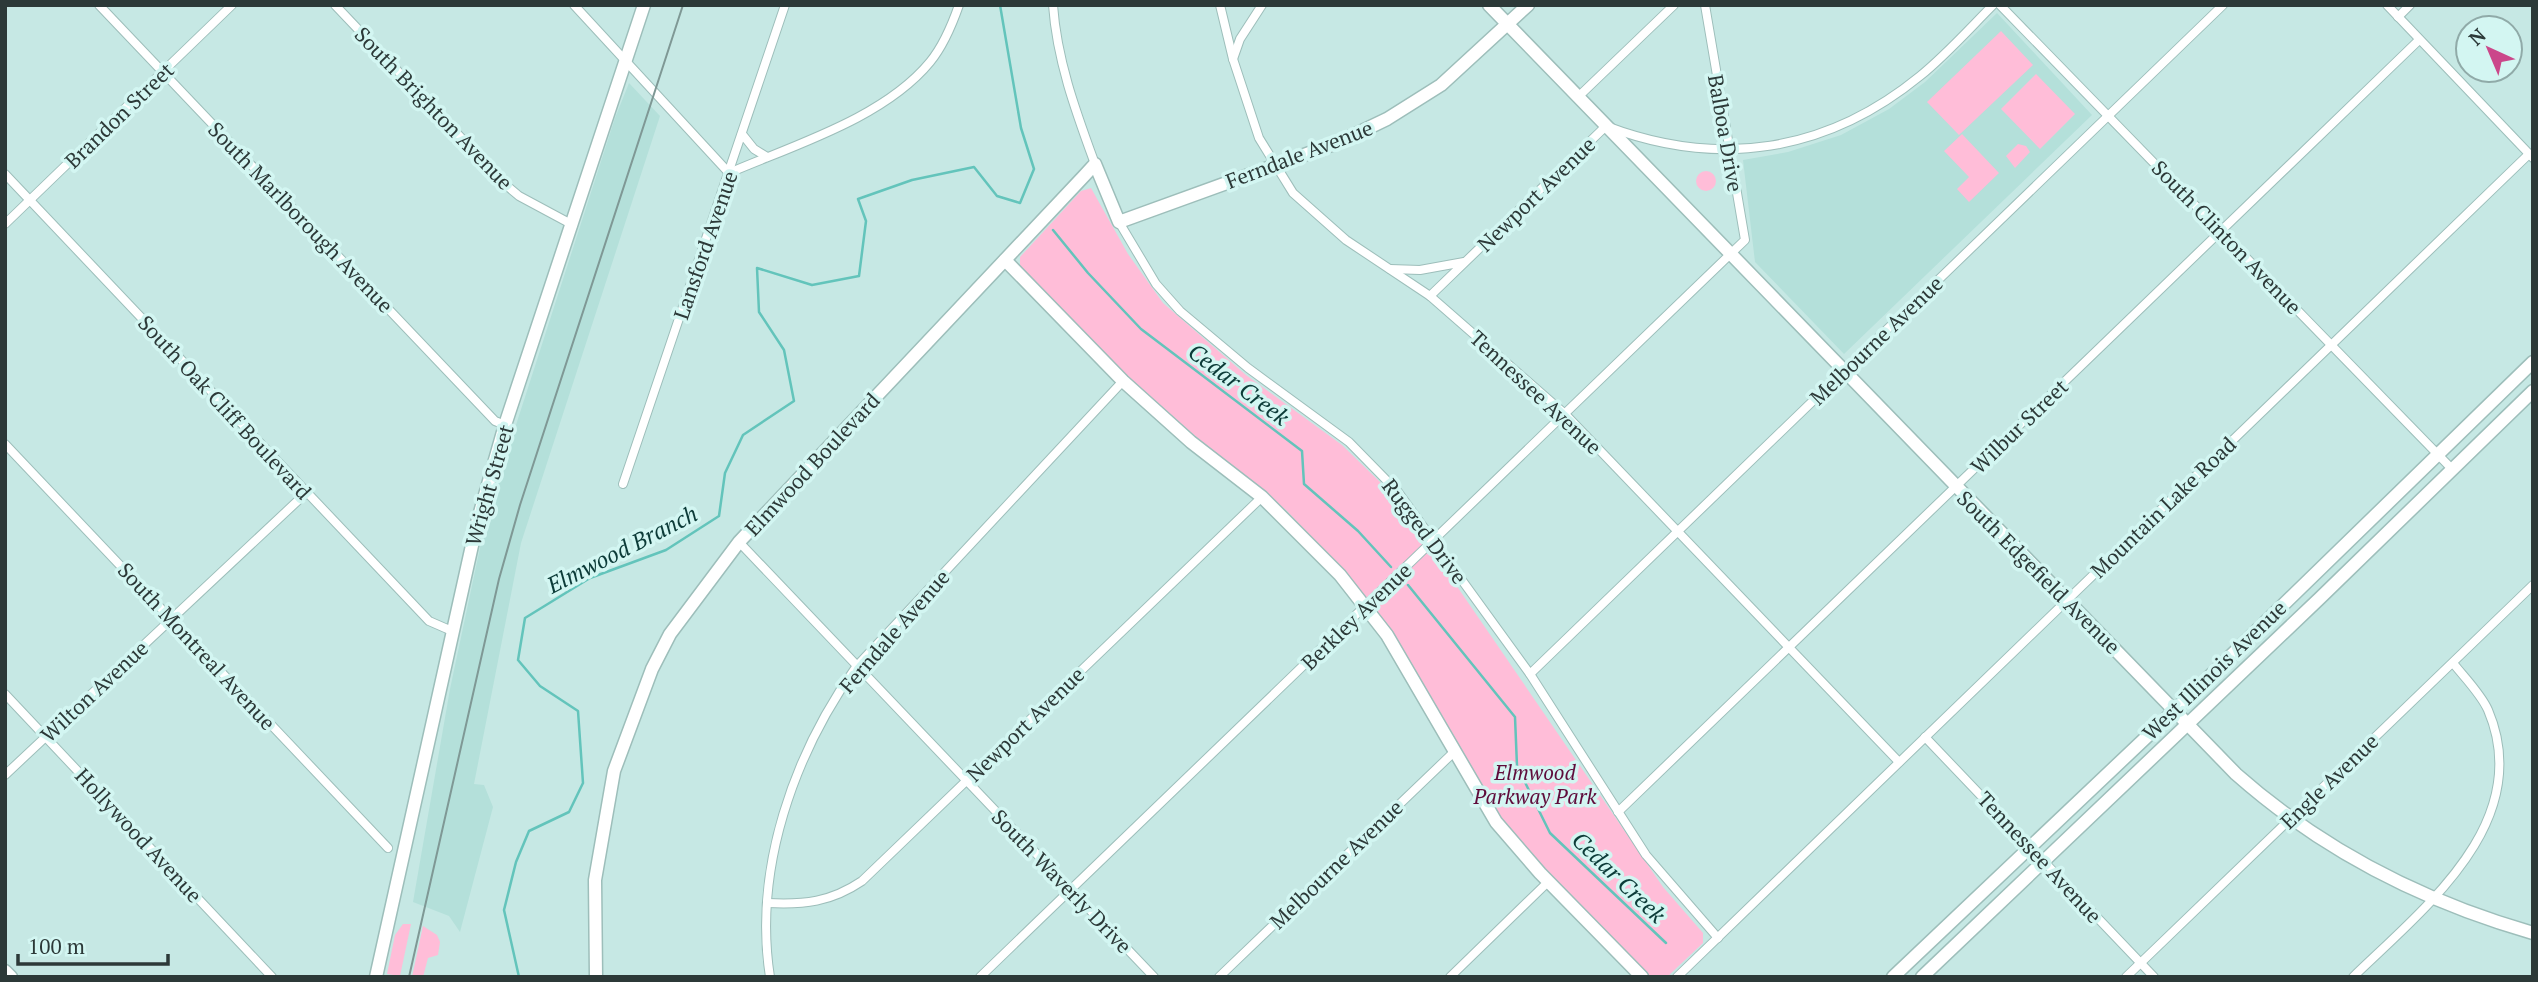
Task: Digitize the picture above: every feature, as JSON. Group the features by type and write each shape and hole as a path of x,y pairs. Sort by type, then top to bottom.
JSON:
{"street":[{"name":"South Marlborough Avenue","path":"99,5 495,421 505,425"},
{"name":"Brandon Street","path":"5,225 232,5"},
{"name":"South Brighton Avenue","path":"335,5 506,185 519,196 573,225"},
{"path":"574,5 729,173 862,115 906,86 930,62 948,34 960,5"},
{"name":"Wright Street","path":"376,977 464,571 505,425 644,5"},
{"name":"Lansford Avenue","path":"623,484 785,5"},
{"path":"1053,5 1068,89 1095,164"},
{"name":"Tennessee Avenue","path":"1220,5 1233,60 1259,138 1273,166 1293,193 1346,240 1430,296 1565,414 1899,762"},
{"path":"1233,60 1240,39 1262,5"},
{"name":"South Edgefield Avenue","path":"1489,5 2236,774 2289,819 2358,863 2433,900 2533,933"},
{"name":"Ferndale Avenue","path":"1119,222 1349,138 1418,101 1463,67 1528,5"},
{"path":"1578,97 1674,5"},
{"name":"Balboa Drive","path":"1705,5 1745,240 1731,255"},
{"path":"1729,150 1782,145 1820,134 1857,118 1922,74 1993,5"},
{"name":"South Clinton Avenue","path":"2000,5 2453,470"},
{"name":"Melbourne Avenue","path":"1530,674 2222,5"},
{"path":"2387,5 2531,156"},
{"path":"2398,17 2410,5"},
{"name":"Wilbur Street","path":"1618,812 2419,40"},
{"name":"South Edgefield Avenue","path":"1606,126 1639,138 1729,150"},
{"name":"Newport Avenue","path":"1430,296 1606,126"},
{"path":"741,134 754,149 767,157"},
{"name":"Mountain Lake Road","path":"1677,977 2332,344 2531,156"},
{"name":"Rugged Drive","path":"1095,164 1119,222 1156,284 1180,311 1248,368 1349,442 1398,492 1530,674 1664,879 1718,938"},
{"name":"Elmwood Boulevard","path":"596,977 593,913 598,847 614,771 624,738 652,669 670,634 739,542 1095,164"},
{"name":"South Oak Cliff Boulevard","path":"5,174 429,621 452,631"},
{"name":"Berkley Avenue","path":"980,977 1731,255"},
{"path":"1005,260 1123,381 1191,442 1262,497 1315,548 1387,635 1496,822 1549,881 1643,977"},
{"name":"Newport Avenue","path":"1390,269 1420,270 1467,261"},
{"name":"West Illinois Avenue","path":"1896,976 2174,711 2533,362"},
{"name":"Ferndale Avenue","path":"771,977 767,903 780,830 806,754 826,713 856,667 1123,381"},
{"name":"West Illinois Avenue","path":"1922,977 2533,391"},
{"name":"South Montreal Avenue","path":"5,444 388,848"},
{"name":"Wilton Avenue","path":"5,775 306,493"},
{"name":"Newport Avenue","path":"767,903 822,902 842,894 862,881 1262,497"},
{"name":"South Waverly Drive","path":"739,542 1154,977"},
{"path":"2305,582 2320,598"},
{"name":"Engle Avenue","path":"2126,977 2533,585"},
{"path":"2353,977 2451,881 2479,838 2496,793 2499,744 2488,708 2453,663"},
{"name":"Hollywood Avenue","path":"5,694 272,977"},
{"name":"Tennessee Avenue","path":"1925,737 2154,977"},
{"name":"Melbourne Avenue","path":"1219,977 1454,752"},
{"path":"1450,977 1549,881"}],"shaded area":[{"path":"1997,13 2092,115 1844,354 1755,262 1743,160 1788,152 1841,135 1889,109 1925,82"},
{"path":"629,83 660,116 521,543 474,784 484,785 493,807 460,932 449,916 413,902 450,689 487,515 615,118"}],"green space":[{"path":"2001,31 2033,65 1959,135 1927,102"},
{"path":"2036,74 2075,114 2040,149 2001,109"},
{"path":"1962,134 1999,173 1969,202 1957,189 1969,177 1944,151"},
{"path":"2018,144 2026,146 2030,152 2015,168 2006,156"},
{"path":"1702,171 1710,171 1716,181 1710,191 1702,191 1696,185 1696,177"},
{"name":"Elmwood Parkway Park","path":"1091,188 1128,254 1163,303 1246,375 1342,445 1380,482 1443,566 1663,887 1703,933 1703,943 1667,977 1650,977 1529,853 1500,818 1461,756 1386,623 1323,549 1286,510 1195,436 1099,351 1020,268 1020,257 1081,191"},
{"path":"403,924 411,924 400,976 387,974 395,935"},
{"path":"423,926 437,935 440,942 438,955 428,958 423,977 412,977"}],"waterway":[{"name":"Elmwood Branch","path":"519,977 504,910 516,862 529,831 569,812 583,783 578,711 540,686 518,660 525,618 590,578 666,550 719,516 725,473 743,435 794,401 784,350 759,312 757,268 812,285 859,276 866,221 858,199 912,180 974,167 997,196 1020,203 1034,169 1021,128 1000,5"},
{"name":"Cedar Creek","path":"1053,230 1088,273 1141,329 1302,451 1304,484 1358,531 1391,567"},
{"name":"Cedar Creek","path":"1408,585 1515,717 1517,766 1550,833 1666,943"}],"tram line":[{"path":"409,977 499,579 520,505 683,5"}]}
